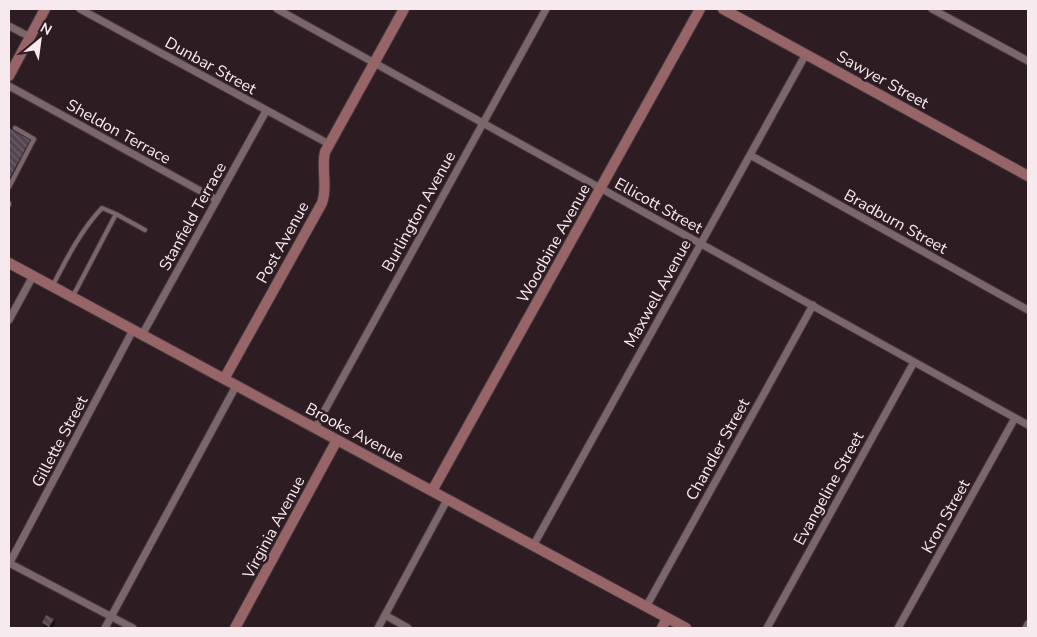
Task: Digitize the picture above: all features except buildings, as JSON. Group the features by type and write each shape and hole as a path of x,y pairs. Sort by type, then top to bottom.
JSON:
{"street":[{"path":"9,76 45,9"},
{"name":"Dunbar Street","path":"80,9 329,144"},
{"name":"Ellicott Street","path":"277,9 1028,425"},
{"name":"Post Avenue","path":"224,379 322,203 324,192 323,159 329,144 404,9"},
{"name":"Burlington Avenue","path":"315,428 546,9"},
{"name":"Woodbine Avenue","path":"432,492 700,9"},
{"name":"Sawyer Street","path":"723,9 1028,176"},
{"path":"932,9 1028,61"},
{"path":"9,26 30,37"},
{"name":"Maxwell Avenue","path":"533,546 806,54"},
{"name":"Sheldon Terrace","path":"9,86 217,200"},
{"name":"Stanfield Terrace","path":"138,333 217,200 266,111"},
{"name":"Bradburn Street","path":"750,155 1028,310"},
{"name":"Brooks Avenue","path":"9,263 686,628"},
{"path":"9,320 33,276"},
{"name":"Chandler Street","path":"646,607 813,306"},
{"name":"Gillette Street","path":"9,564 138,333"},
{"name":"Evangeline Street","path":"767,628 914,362"},
{"path":"105,628 236,386"},
{"name":"Kron Street","path":"898,628 1015,418"},
{"name":"Virginia Avenue","path":"235,628 337,440"},
{"path":"378,628 447,500"},
{"path":"9,564 133,628"},
{"path":"385,616 408,628"},
{"path":"662,628 667,618"},
{"path":"1026,628 1028,624"}],"lane":[{"path":"9,187 34,139 15,128"},
{"path":"53,287 72,250 91,220 102,208 146,230"},
{"path":"72,297 116,214"}]}
